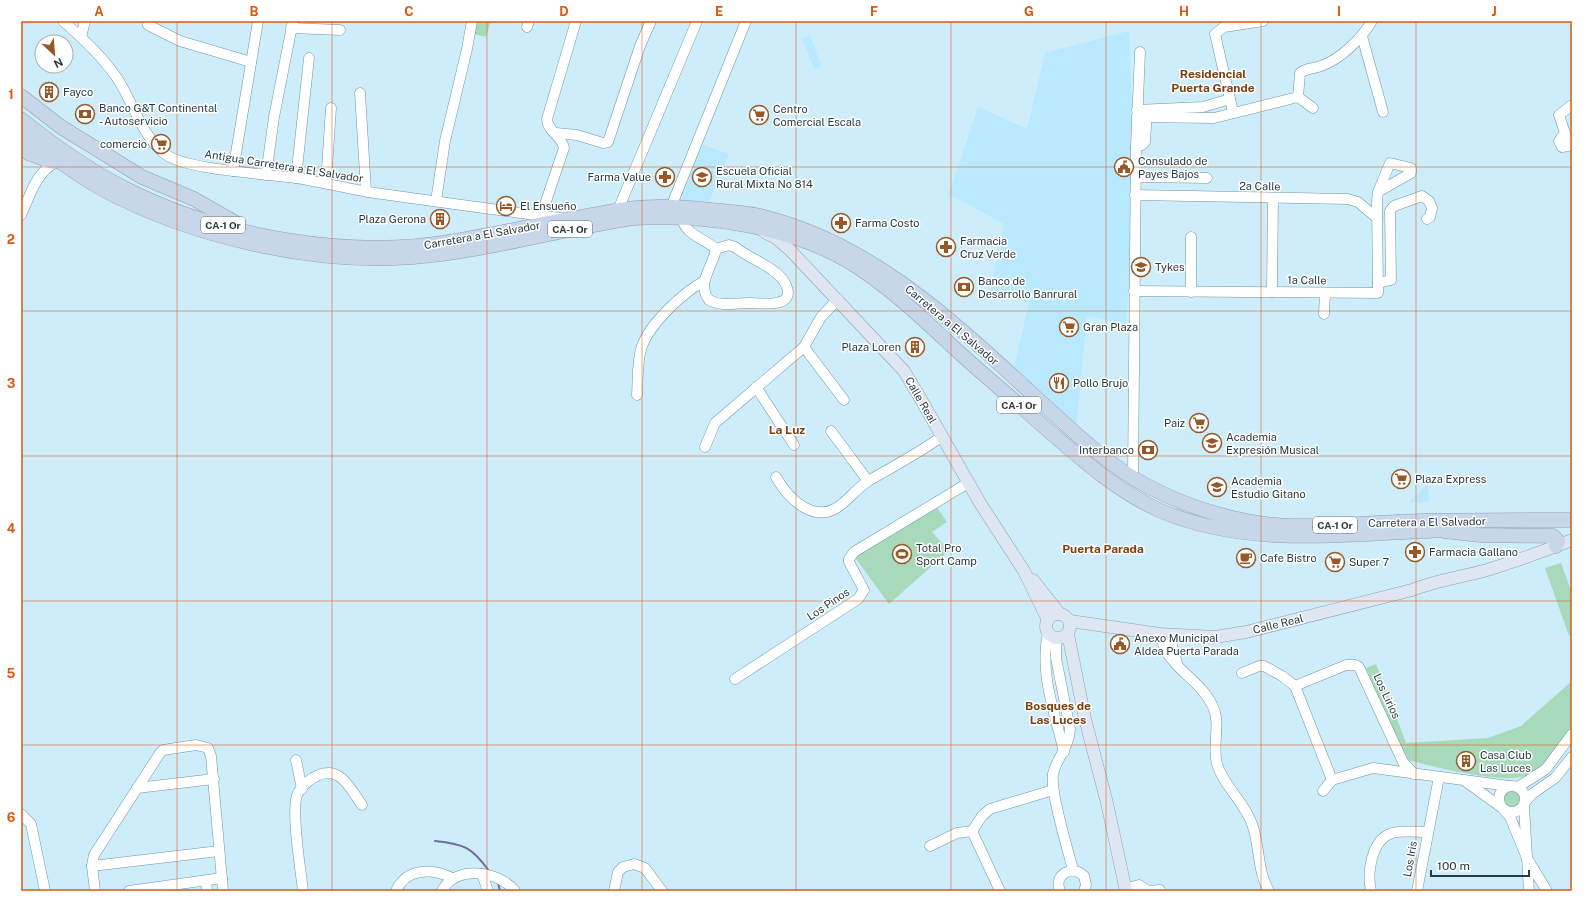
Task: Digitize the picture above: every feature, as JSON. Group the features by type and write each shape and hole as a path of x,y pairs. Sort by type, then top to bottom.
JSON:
{"highway":[{"path":"21,96 62,127 142,177 194,199 258,235"},
{"name":"Carretera a El Salvador","path":"21,119 78,161 127,190 179,211 258,235 338,247 410,247 449,242 538,221 568,220 618,210 653,207 671,207 742,213 764,217 817,235 870,261 929,303 1089,445 1152,489 1187,503 1214,512 1272,524 1304,526 1572,528"},
{"name":"Carretera a El Salvador","path":"21,134 61,164 118,197 151,212 202,230 252,244 337,257 414,257 451,252 606,222 656,217 700,219 754,227 794,245 813,243 848,261 873,278 915,313 1084,462 1120,488 1160,510 1210,526 1271,536 1305,536 1437,526 1572,520"},
{"path":"21,147 36,156 61,164"},
{"path":"1437,526 1448,516 1572,512"},
{"path":"1437,526 1480,535 1553,536 1558,541 1554,549"}],"main road":[{"name":"Calle Real","path":"794,245 838,300 904,372 968,482 1024,571 1048,620"},
{"name":"Calle Real","path":"1070,621 1164,635 1215,636 1246,632 1515,562 1554,549 1572,540"},
{"path":"1554,549 1572,545"},
{"name":"Calle Real","path":"1412,590 1432,589 1475,579 1516,568 1572,548"},
{"name":"Calle Real","path":"1024,571 1037,583 1059,613"},
{"path":"1061,637 1071,628 1070,621 1066,616 1059,613 1052,615 1046,626 1061,637 1076,675 1126,890"},
{"path":"1061,637 1072,634 1076,626 1087,623"}],"street":[{"name":"Antigua Carretera a El Salvador","path":"63,21 103,60 118,79 149,136 164,154 180,161 233,171 296,178 366,191 436,201 538,221"},
{"path":"81,37 85,21"},
{"path":"233,171 258,21"},
{"path":"436,201 445,141 467,49 472,21"},
{"path":"538,221 564,148 563,142 547,125 547,119 576,21"},
{"path":"556,133 576,135 604,143 608,142 640,46 651,21"},
{"path":"618,210 697,21"},
{"path":"671,207 746,21"},
{"path":"1233,112 1215,34 1224,27 1263,21"},
{"path":"1298,97 1300,73 1306,69 1325,64 1356,43 1372,21"},
{"path":"148,25 180,41 251,62"},
{"path":"266,174 274,117 292,25 340,30"},
{"path":"1362,36 1383,112"},
{"path":"1133,477 1136,147 1144,143 1140,52"},
{"path":"296,178 309,58"},
{"path":"360,93 366,191"},
{"path":"1142,113 1206,119 1220,117 1233,112 1298,97 1313,108"},
{"path":"1142,113 1203,107 1230,99"},
{"path":"1565,133 1559,115 1572,105"},
{"path":"326,183 331,108"},
{"path":"36,156 40,174"},
{"path":"21,215 40,174 46,167 61,164"},
{"path":"1136,177 1207,178"},
{"path":"1378,192 1378,283 1391,280 1389,212 1394,206 1410,205 1418,196 1426,198 1432,208 1430,217 1427,219"},
{"name":"2a Calle","path":"1135,195 1352,200 1377,218"},
{"path":"1272,292 1273,198"},
{"path":"682,218 683,226 716,249"},
{"path":"699,237 700,219"},
{"path":"1191,237 1191,292"},
{"path":"704,281 704,291 706,296 715,303 770,304 782,301 786,297 788,291 786,284 775,272 735,247 729,245 716,249"},
{"path":"637,395 642,347 648,333 683,297 704,281 714,261 716,249"},
{"name":"1a Calle","path":"1134,291 1378,293 1378,283"},
{"path":"1324,314 1325,293"},
{"path":"706,447 715,424 804,347 822,317 838,300"},
{"path":"804,347 844,400"},
{"path":"756,387 794,445"},
{"path":"831,430 868,481"},
{"path":"776,477 783,489 793,501 812,512 833,510 841,506 868,481 942,437"},
{"name":"Los Pinos","path":"735,679 858,599 864,590 849,562 849,559 854,552 968,482"},
{"path":"1164,635 1164,648 1177,665 1201,689 1214,708 1216,722 1214,748 1218,764 1227,785 1244,807 1252,822 1263,877 1269,891"},
{"path":"1061,637 1045,651 1048,688 1064,752 1053,774 1053,790 1073,870"},
{"name":"Los Lirios","path":"1295,686 1346,664 1355,664 1362,670 1403,762 1414,774"},
{"path":"1242,672 1259,666 1264,666 1295,686 1332,780"},
{"path":"1547,891 1527,858 1510,817 1503,808 1500,794 1546,769 1572,734"},
{"path":"95,891 92,866 94,855 163,750 196,745 208,748 214,779 223,891"},
{"path":"1561,750 1572,752"},
{"path":"1389,770 1398,764 1399,753"},
{"path":"1463,779 1508,812 1517,812 1532,794 1555,778 1572,757"},
{"path":"296,760 302,789"},
{"path":"1323,791 1332,780 1373,768 1514,787 1524,793 1529,891"},
{"path":"303,891 295,810 298,794 314,777 326,772 342,777 362,805"},
{"name":"Los Iris","path":"1417,891 1427,832 1439,777"},
{"path":"137,788 214,779"},
{"path":"930,846 957,833 972,831 982,816 990,809 1053,790"},
{"path":"21,814 31,824 45,891"},
{"path":"972,831 1000,891"},
{"name":"Los Iris","path":"1371,891 1369,878 1372,861 1378,846 1384,838 1397,832 1427,832"},
{"path":"92,866 219,851"},
{"path":"614,891 618,872 626,865 634,864 645,868 662,891"},
{"path":"1059,891 1059,880 1061,876 1068,871 1073,870 1084,876 1086,885 1084,891"},
{"path":"396,891 399,884 405,878 415,872 441,872 452,878"},
{"path":"442,891 452,878 465,874 482,874 501,879 515,891"},
{"path":"482,874 488,891"},
{"path":"129,891 206,886 222,878"},
{"path":"1126,890 1139,885 1148,891 1160,890"}],"shaded area":[{"path":"1129,31 1135,195 1126,324 1087,316 1076,428 1013,373 1029,302 990,293 1004,224 949,194 978,107 1027,129 1045,53"},
{"path":"810,35 821,66 814,69 802,38"},
{"name":"Escuela Oficial Rural Mixta No 814","path":"698,143 729,154 709,202 676,200"},
{"name":"Plaza Express","path":"1428,484 1429,502 1409,502"}],"green space":[{"path":"478,21 491,21 486,37 474,34"},
{"name":"Total Pro Sport Camp","path":"936,506 947,522 932,532 949,551 889,604 854,556"},
{"path":"1561,563 1572,593 1572,635 1569,636 1545,568"},
{"path":"1376,664 1406,743 1488,738 1521,726 1572,681 1572,727 1569,734 1558,749 1543,764 1527,775 1520,777 1509,778 1480,776 1447,770 1406,759 1398,746 1366,668"},
{"path":"1512,789 1519,792 1522,799 1519,806 1512,809 1505,806 1502,799 1505,792"}],"waterway":[{"path":"435,841 460,845 466,848 472,852 489,871"},
{"path":"498,883 500,891"}],"place":[{"name":"Fayco","path":"49,92"},
{"name":"Banco G&T Continental - Autoservicio","path":"85,114"},
{"name":"Centro Comercial Escala","path":"759,115"},
{"name":"comercio","path":"161,144"},
{"name":"Consulado de Payes Bajos","path":"1124,167"},
{"name":"Farma Value","path":"665,177"},
{"name":"Escuela Oficial Rural Mixta No 814","path":"702,177"},
{"name":"El Ensueño","path":"506,206"},
{"name":"Plaza Gerona","path":"440,219"},
{"name":"Farma Costo","path":"841,223"},
{"name":"Farmacia Cruz Verde","path":"946,247"},
{"name":"Tykes","path":"1141,267"},
{"name":"Banco de Desarrollo Banrural","path":"964,287"},
{"name":"Gran Plaza","path":"1069,327"},
{"name":"Plaza Loren","path":"915,347"},
{"name":"Pollo Brujo","path":"1059,383"},
{"name":"Paiz","path":"1199,423"},
{"name":"Academia Expresión Musical","path":"1212,443"},
{"name":"Interbanco","path":"1148,450"},
{"name":"Plaza Express","path":"1401,479"},
{"name":"Academia Estudio Gitano","path":"1217,487"},
{"name":"Farmacia Gallano","path":"1415,552"},
{"name":"Total Pro Sport Camp","path":"902,554"},
{"name":"Cafe Bistro","path":"1246,558"},
{"name":"Super 7","path":"1335,562"},
{"name":"Anexo Municipal Aldea Puerta Parada","path":"1120,644"},
{"name":"Casa Club Las Luces","path":"1466,761"}],"district":[{"name":"Residencial Puerta Grande","path":"1213,81"},
{"name":"La Luz","path":"787,430"},
{"name":"Puerta Parada","path":"1103,549"},
{"name":"Bosques de Las Luces","path":"1058,713"}]}
